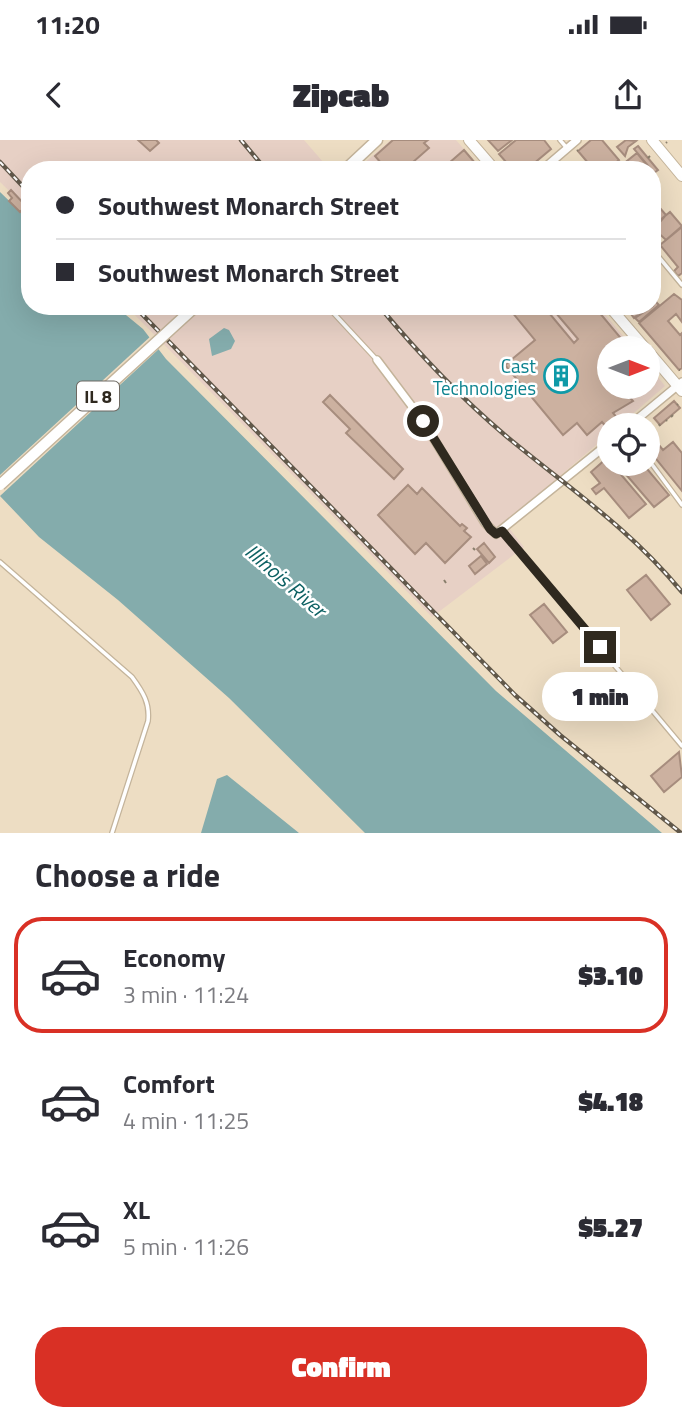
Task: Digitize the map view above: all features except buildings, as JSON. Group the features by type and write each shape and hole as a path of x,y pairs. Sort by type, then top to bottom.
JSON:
{"main road":[{"path":"355,161 377,140"},
{"path":"469,140 487,161"},
{"path":"652,140 682,176"},
{"name":"IL 8","path":"0,485 186,315"},
{"path":"617,315 634,336"},
{"path":"660,365 680,386"}],"street":[{"path":"553,161 577,140"},
{"path":"377,360 423,421 485,523 496,534 597,453"},
{"path":"645,413 680,386"}],"lane":[{"path":"560,140 568,148"},
{"path":"661,260 682,285"},
{"path":"335,315 377,360"},
{"path":"660,475 682,505"},
{"path":"502,531 682,746"},
{"path":"0,562 132,677 144,694 149,707 148,721 112,833"}],"shaded area":[{"path":"0,140 304,140 322,161 21,161 21,202 0,182"},
{"path":"391,140 456,140 474,161 366,161"},
{"path":"135,315 606,315 623,336 597,336 597,399 650,399 634,413 597,413 597,444 505,523 524,547 432,617"}],"water":[{"name":"Illinois River","path":"0,192 21,212 21,315 126,315 143,329 166,359 496,691 662,833 365,833 229,698 118,600 39,537 0,496"},
{"path":"224,328 229,330 235,341 231,349 212,356 209,339"},
{"path":"227,775 299,833 201,833 217,779"}],"pier":[{"path":"152,335 161,347 0,496 0,475"}],"railway":[{"path":"241,140 258,161"},
{"path":"0,162 21,184"},
{"path":"143,315 515,695 681,833"},
{"path":"387,315 424,358 472,406 619,528 682,592"}],"place":[{"name":"Cast Technologies","path":"561,376"}],"route":[{"path":"423,421 456,471 485,523 496,534 502,531 600,647"}]}
